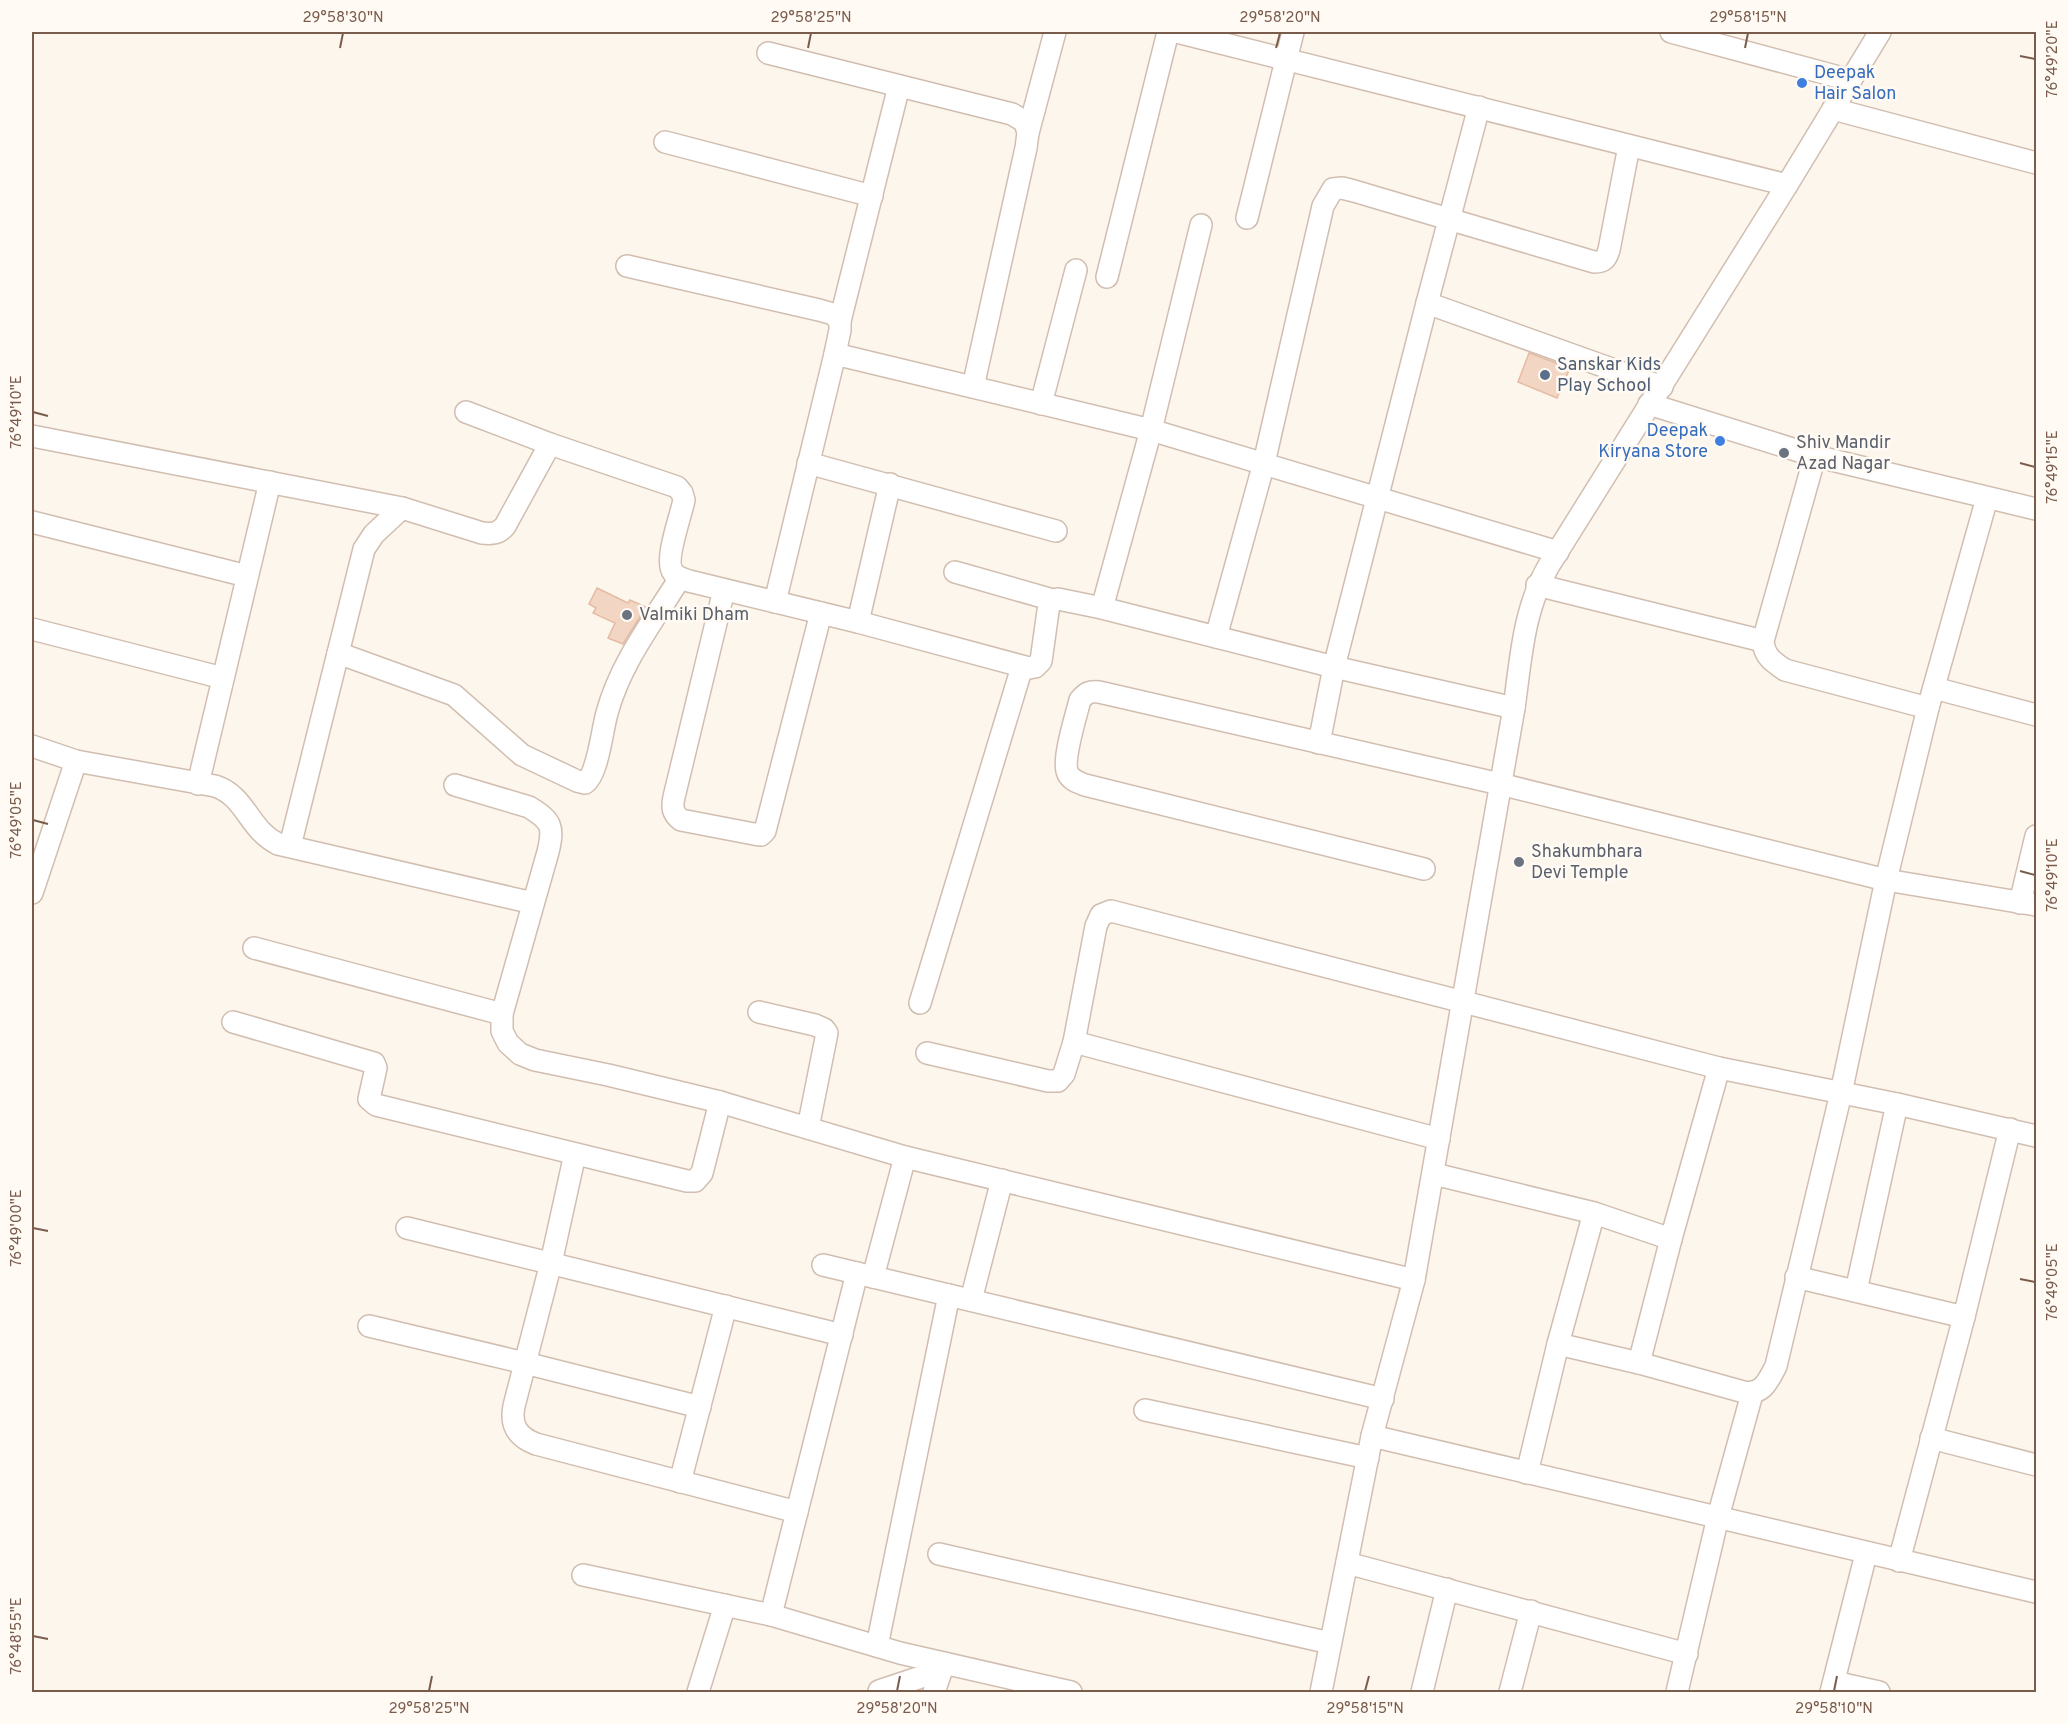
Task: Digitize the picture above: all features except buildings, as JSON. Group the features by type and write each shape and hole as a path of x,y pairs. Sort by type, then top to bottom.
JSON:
{"street":[{"path":"973,387 1028,133 1054,32"},
{"path":"1107,277 1168,32"},
{"path":"1177,32 1787,185"},
{"path":"1247,218 1293,32"},
{"path":"1671,32 1850,80"},
{"path":"1321,1692 1372,1436 1414,1280 1514,708 1526,618 1538,585 1880,32"},
{"path":"768,54 1012,114 1025,122 1028,133"},
{"path":"775,602 835,354 840,321 899,86"},
{"path":"1319,742 1334,667 1479,107"},
{"path":"1833,108 2037,163"},
{"path":"665,142 872,196"},
{"path":"1216,637 1264,463 1323,206 1333,189 1342,188 1354,191 1594,262 1602,262 1607,258 1609,250 1629,146"},
{"path":"1102,608 1151,430 1201,225"},
{"path":"627,266 819,310 833,314 840,321"},
{"path":"1041,404 1076,270"},
{"path":"1427,303 1662,387"},
{"path":"835,354 1151,430 1558,552"},
{"path":"1649,404 1815,456 2037,509"},
{"path":"466,412 677,488 682,493 684,501 669,562 673,572 680,578 858,622 1029,668 1035,667 1041,661 1049,604 1053,600"},
{"path":"32,436 402,508 482,533 492,534 500,532 550,444"},
{"path":"1815,456 1763,640 1769,659 1785,670 1931,698 2037,715"},
{"path":"808,464 890,484 1056,531"},
{"path":"198,784 270,482"},
{"path":"858,622 890,484"},
{"path":"1558,1344 1639,1363 1752,1394 1760,1391 1768,1383 1776,1366 1840,1094 1886,880 1931,698 1987,498"},
{"path":"290,846 364,549 374,534 402,508"},
{"path":"32,522 247,576"},
{"path":"955,572 1053,600 1102,608 1334,667 1514,708"},
{"path":"338,653 454,695 522,755 577,782 585,783 590,780 594,770 607,712 617,683 633,652 680,578"},
{"path":"1538,585 1763,640"},
{"path":"724,590 674,797 672,808 675,816 681,820 761,835 765,831 821,613"},
{"path":"32,629 223,678"},
{"path":"920,1003 1022,667"},
{"path":"1424,869 1074,781 1067,772 1066,761 1080,700 1091,691 1500,784 1886,880 2028,904 2037,836"},
{"path":"32,746 76,761 225,789 234,796 266,838 278,844 534,903"},
{"path":"32,893 76,761"},
{"path":"455,785 529,807 540,814 552,827 548,852 502,1014 502,1031 508,1043 520,1054 535,1060 720,1102 905,1157 1414,1280"},
{"path":"927,1053 1048,1081 1058,1081 1064,1074 1074,1042 1096,926 1101,915 1111,911 1719,1068 1896,1104 2037,1136"},
{"path":"254,948 502,1014"},
{"path":"759,1012 815,1026 824,1029 827,1033 808,1128"},
{"path":"232,1022 374,1063 376,1068 369,1100 376,1105 695,1181 702,1173 720,1102"},
{"path":"1074,1042 1438,1139"},
{"path":"1639,1363 1719,1068"},
{"path":"1856,1291 1896,1104"},
{"path":"1899,1561 1964,1317 2010,1129"},
{"path":"575,1154 551,1263 512,1417 513,1425 525,1440 797,1512"},
{"path":"771,1615 842,1335 905,1157"},
{"path":"1434,1174 1594,1213 1671,1239"},
{"path":"971,1300 1002,1180"},
{"path":"1527,1473 1558,1344 1594,1213"},
{"path":"408,1228 842,1335"},
{"path":"823,1265 1383,1399"},
{"path":"1796,1277 1964,1317"},
{"path":"943,1667 882,1690 882,1647 949,1295"},
{"path":"680,1482 726,1306"},
{"path":"369,1326 525,1362 700,1407"},
{"path":"1677,1692 1718,1517 1752,1394"},
{"path":"1145,1410 1368,1458"},
{"path":"1372,1436 1866,1554 2037,1592"},
{"path":"1931,1438 2037,1465"},
{"path":"939,1554 1330,1643"},
{"path":"1866,1554 1832,1687 1879,1692"},
{"path":"1347,1563 1687,1654"},
{"path":"583,1575 771,1615 943,1667 1071,1692"},
{"path":"1422,1692 1447,1589"},
{"path":"698,1692 725,1605"},
{"path":"1510,1692 1531,1611"},
{"path":"934,1692 943,1667"}],"place":[{"name":"Deepak Hair Salon","path":"1802,83"},
{"name":"Sanskar Kids Play School","path":"1545,375"},
{"name":"Deepak Kiryana Store","path":"1720,441"},
{"name":"Shiv Mandir Azad Nagar","path":"1784,453"},
{"name":"Valmiki Dham","path":"627,615"},
{"name":"Shakumbhara Devi Temple","path":"1519,862"}]}
